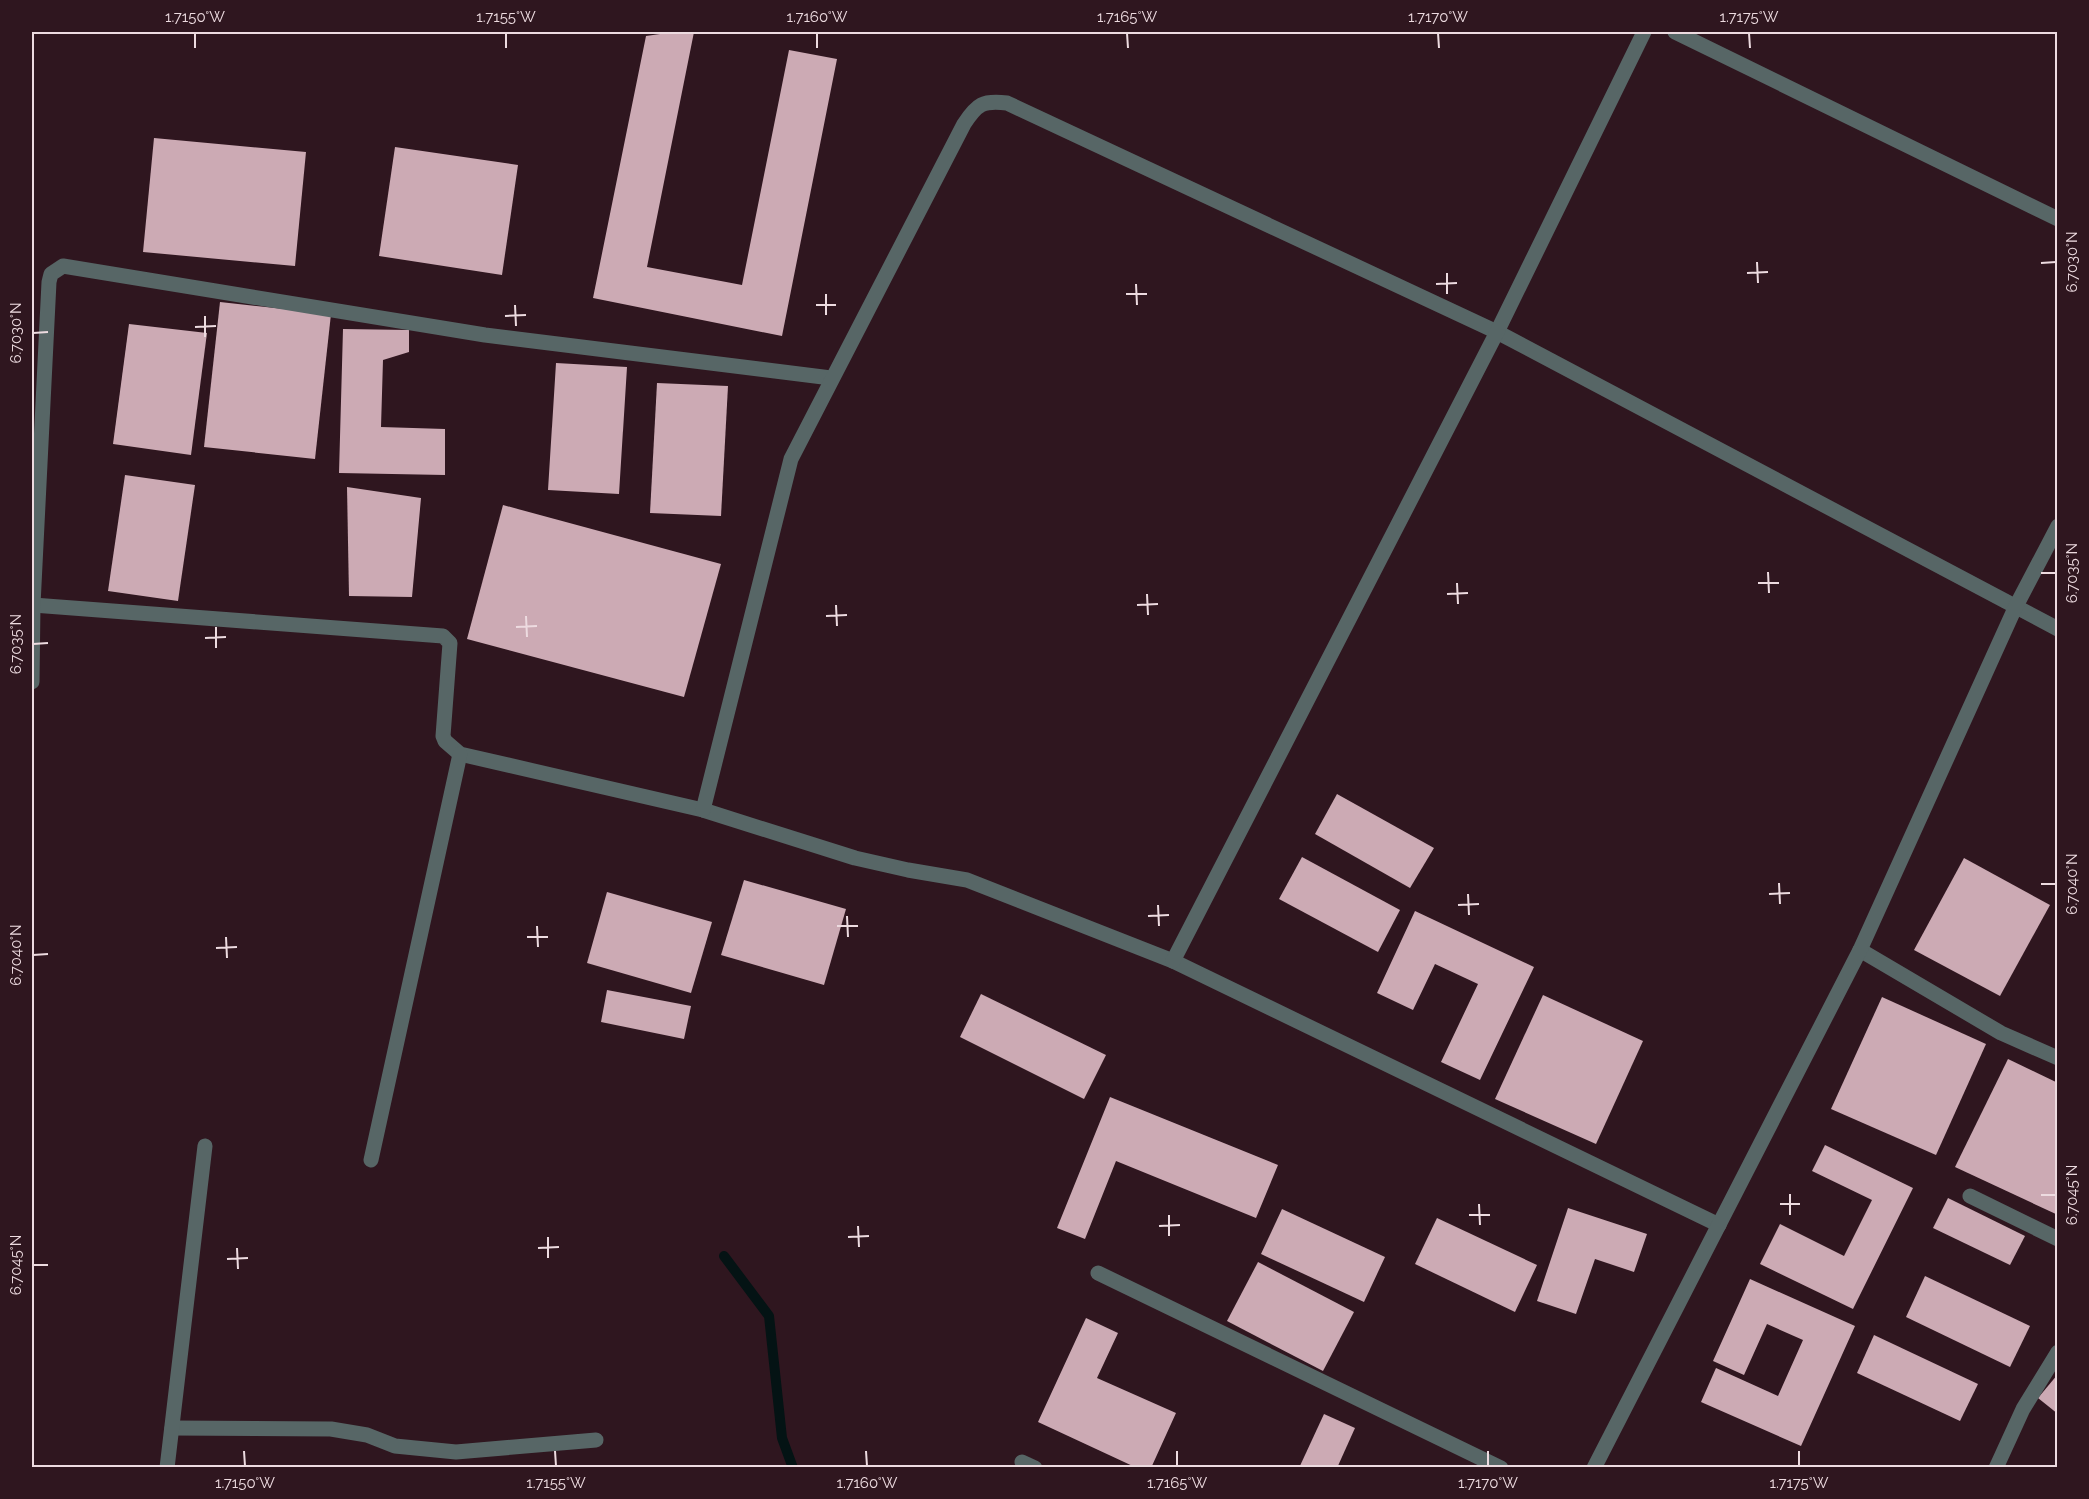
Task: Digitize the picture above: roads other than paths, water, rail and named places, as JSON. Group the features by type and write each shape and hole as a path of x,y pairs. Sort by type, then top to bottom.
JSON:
{"street":[{"path":"1173,961 1497,332 1644,32"},
{"path":"1675,32 2058,219"},
{"path":"702,810 791,459 964,123 974,108 990,101 1007,103 1497,332 2058,629"},
{"path":"32,682 33,605 49,282 51,274 63,266 485,335 831,378"},
{"path":"1594,1467 1860,950 2015,608 2058,526"},
{"path":"33,605 443,636 450,643 443,736 445,741 460,754 702,810 855,858 967,880 1173,961 1719,1225"},
{"path":"371,1160 460,754"},
{"path":"1860,950 2001,1033 2058,1058"},
{"path":"167,1467 205,1146"},
{"path":"1970,1196 2058,1239"},
{"path":"1098,1273 1501,1467"},
{"path":"1996,1467 2024,1409 2058,1352"},
{"path":"172,1428 331,1428 367,1435 395,1446 456,1452 596,1440"}],"waterway":[{"path":"724,1256 769,1316 782,1438 793,1468"}]}
